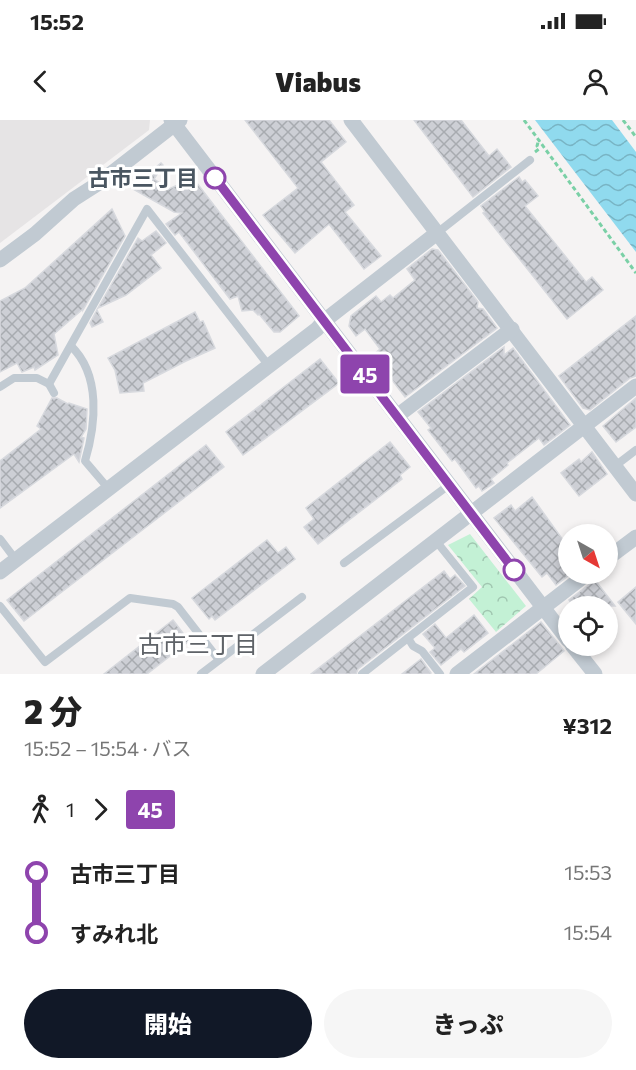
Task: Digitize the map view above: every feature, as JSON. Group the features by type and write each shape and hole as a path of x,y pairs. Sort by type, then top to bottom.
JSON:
{"street":[{"path":"351,120 636,494"},
{"path":"0,260 35,234 74,199 99,183 175,122 558,627"},
{"path":"0,572 317,329 324,321 437,233"},
{"path":"397,416 512,329"},
{"path":"273,671 470,513 636,386"},
{"path":"618,550 636,537"},
{"path":"457,674 573,584"},
{"path":"581,656 595,674"}],"lane":[{"path":"437,233 530,160"},
{"path":"49,384 147,209 269,366"},
{"path":"71,346 80,355 89,377 95,408 92,439 85,461 108,488"},
{"path":"0,387 14,378 37,378 49,384 54,393"},
{"path":"615,466 636,450"},
{"path":"344,563 449,484"},
{"path":"0,539 16,560"},
{"path":"362,674 473,587 436,541"},
{"path":"201,674 302,597"},
{"path":"0,606 45,662 130,598 173,604 178,607 219,660"},
{"path":"408,638 422,651 440,674"}],"path":[{"path":"524,120 636,273"},
{"path":"623,120 636,137"},
{"path":"536,151 539,149 537,146 539,139"}],"shaded area":[{"path":"0,120 150,120 149,130 0,243"}],"green space":[{"path":"470,534 526,606 496,632 469,599 482,587 448,545"}],"water":[{"path":"535,120 612,120 636,152 636,252"}],"building":[{"path":"245,120 329,120 346,142 321,162 354,205 345,212 381,256 364,269 329,224 295,253 263,215 298,188"},
{"path":"414,120 461,120 489,156 497,149 511,167 473,197"},
{"path":"161,163 163,165 154,179 169,189 193,178 299,316 280,332 274,332 253,310 242,311 238,296 230,299 179,232 175,235 166,224 182,213 174,212 131,188"},
{"path":"519,177 522,182 525,180 538,196 525,206 586,282 592,277 603,290 567,319 483,213 485,212 481,206"},
{"path":"112,209 125,236 83,310 54,334 58,355 35,370 34,367 22,372 17,363 0,372 0,301 25,288"},
{"path":"156,231 166,243 151,255 161,268 126,295 98,308 138,238 142,241"},
{"path":"432,249 438,250 478,302 477,308 483,309 497,328 405,397 373,355 380,349 365,329 356,336 349,326 351,316 376,296 381,302 390,295 393,298 415,280 407,269"},
{"path":"97,310 103,322 92,327 90,323"},
{"path":"195,312 200,322 203,321 215,348 143,383 144,391 120,393 115,370 108,358"},
{"path":"636,316 636,376 630,378 590,410 583,408 559,376"},
{"path":"504,347 504,355 513,348 570,425 544,445 539,438 507,463 508,465 491,479 494,483 482,491 479,486 476,488 455,459 452,461 428,430 431,428 418,412"},
{"path":"320,359 339,383 243,455 226,432"},
{"path":"52,398 87,409 86,429 81,437 84,438 79,462 74,454 0,508 0,461 41,429 37,426"},
{"path":"636,398 636,427 616,442 603,426"},
{"path":"390,442 410,467 400,475 402,479 318,544 304,527 314,519 306,508"},
{"path":"206,445 224,467 24,621 7,600"},
{"path":"592,452 607,474 579,496 561,473 579,459 581,462"},
{"path":"532,497 558,533 558,584 556,585 547,573 542,577 494,518 511,505 515,511"},
{"path":"267,540 278,553 286,547 295,559 215,620 212,616 209,619 192,598"},
{"path":"444,571 450,579 455,575 465,586 358,669 356,674 311,674"},
{"path":"590,584 598,584 607,596 574,596"},
{"path":"636,587 636,624 618,602"},
{"path":"474,615 488,633 464,652 461,649 441,665 430,652 435,648 423,634 435,624 446,638"},
{"path":"173,620 189,641 147,674 104,674"},
{"path":"541,622 558,643 558,656 536,674 474,674"},
{"path":"421,659 430,674 402,674"}],"bus line":[{"name":"45","path":"215,178 514,570"}],"place":[{"name":"古市三丁目","path":"215,178"}],"district":[{"name":"古市三丁目","path":"198,645"}]}
